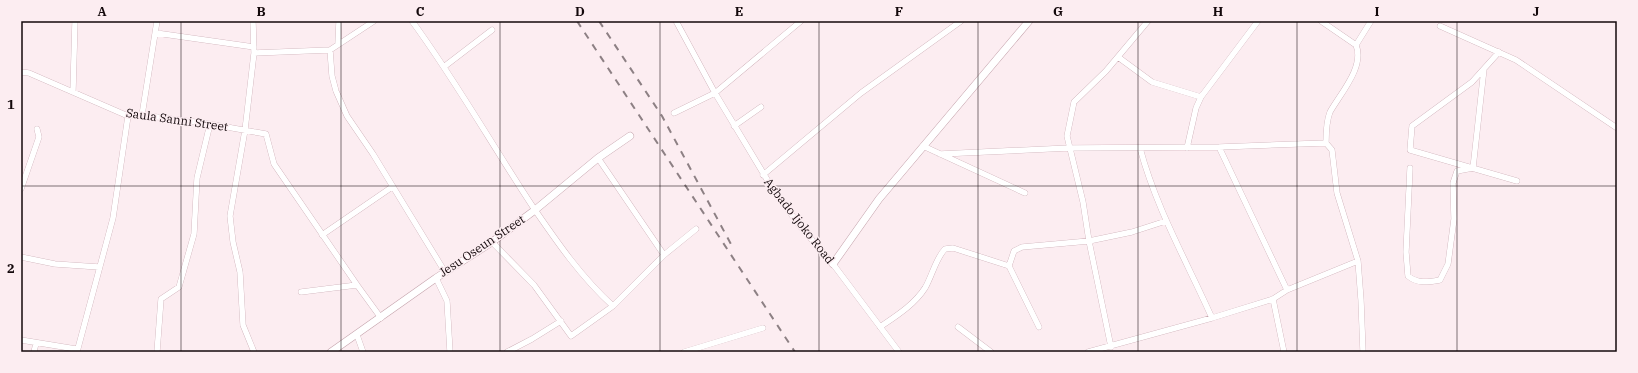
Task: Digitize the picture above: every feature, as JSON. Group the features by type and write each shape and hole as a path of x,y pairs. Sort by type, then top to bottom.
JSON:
{"main road":[{"path":"833,264 879,199 1029,21"},
{"name":"Jesu Oseun Street","path":"331,352 436,278 492,242 535,210 598,158 630,136"}],"street":[{"path":"73,92 75,21"},
{"path":"142,115 157,21"},
{"path":"253,21 254,50 245,130 230,216 233,242 240,272 243,325 254,352"},
{"path":"338,43 339,21"},
{"path":"156,33 254,50 330,50 338,43 374,21"},
{"path":"412,21 445,66 497,152 567,256 613,306"},
{"name":"Agbado Ijoko Road","path":"676,21 715,93 763,175 800,226 833,264 899,352"},
{"path":"674,113 715,93 801,21"},
{"path":"763,175 861,93 961,21"},
{"path":"1111,347 1089,241 1083,202 1069,148 1067,128 1074,102 1118,57 1148,21"},
{"path":"1187,148 1200,97 1258,21"},
{"path":"1321,21 1356,45 1358,49 1353,76 1330,112 1326,128 1326,143 1332,150 1337,193 1358,261 1362,300 1362,352"},
{"path":"1356,45 1371,21"},
{"path":"1440,26 1516,60 1617,128"},
{"path":"445,66 492,30"},
{"path":"330,50 332,76 342,105 354,128 373,154 445,272"},
{"path":"1499,52 1472,82 1412,126 1410,150 1517,181"},
{"path":"1118,57 1152,82 1200,97"},
{"path":"1473,168 1484,69"},
{"name":"Saula Sanni Street","path":"21,72 29,73 128,116 142,115 210,124 266,134 274,164 322,235"},
{"path":"734,126 761,107"},
{"path":"21,340 77,350 99,267 114,218 128,116"},
{"path":"157,352 160,299 180,287 194,234 197,178 210,124"},
{"path":"21,189 39,137 37,129"},
{"path":"940,154 1069,148 1187,148 1326,143"},
{"path":"923,146 1024,193"},
{"path":"1219,147 1287,290"},
{"path":"1140,148 1149,180 1166,221 1212,318"},
{"path":"598,158 664,255"},
{"path":"1410,168 1406,252 1408,276 1413,280 1425,282 1440,280 1448,264 1454,219 1453,183 1457,171 1473,168"},
{"path":"381,318 322,235 392,187"},
{"path":"1039,327 1009,266 1014,251 1022,247 1089,241 1132,232 1166,221"},
{"path":"492,242 534,285 571,336 613,306 664,255 696,229"},
{"path":"880,327 909,306 924,289 936,268 940,254 945,249 953,248 1009,266"},
{"path":"21,257 55,264 99,267"},
{"path":"1088,352 1111,347 1273,299 1287,290 1358,261"},
{"path":"436,278 447,301 450,352"},
{"path":"301,292 357,285"},
{"path":"1273,299 1284,352"},
{"path":"507,352 561,321"},
{"path":"958,327 991,352"},
{"path":"684,352 763,328"},
{"path":"357,335 363,352"},
{"path":"34,352 36,343"}],"railway":[{"path":"577,21 795,352"},
{"path":"599,21 662,116 732,246"}]}
